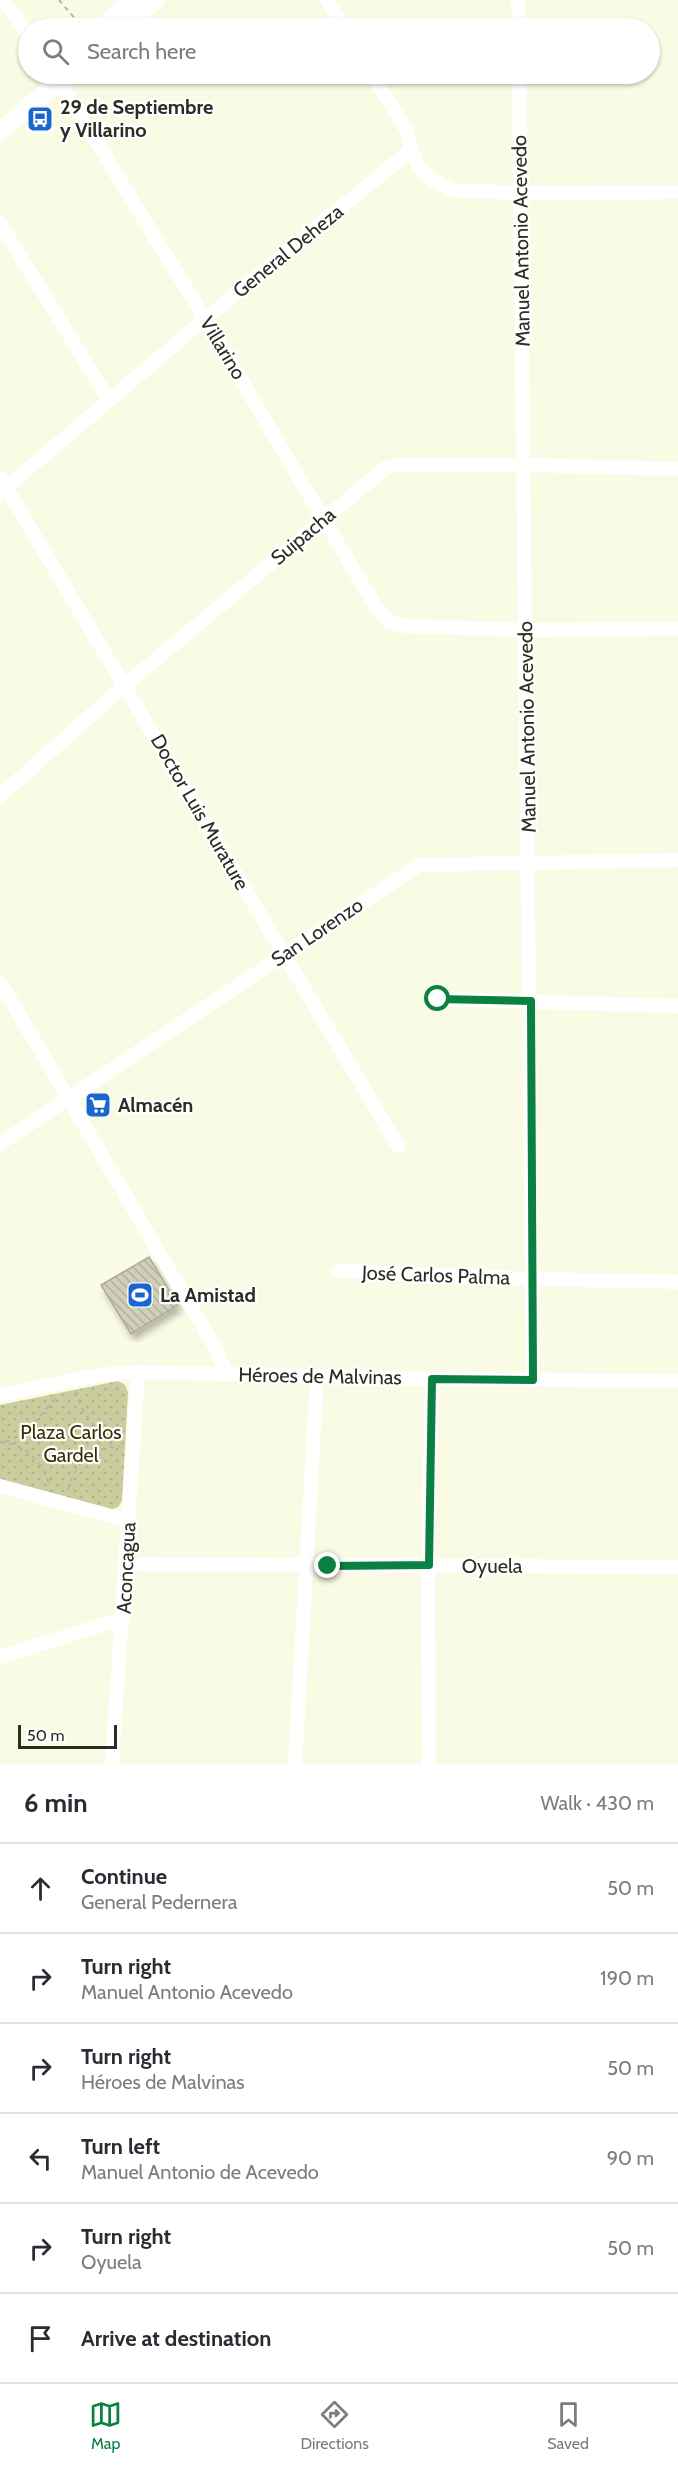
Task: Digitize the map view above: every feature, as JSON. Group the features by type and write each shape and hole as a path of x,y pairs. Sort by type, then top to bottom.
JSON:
{"main road":[{"path":"112,18 134,0"},
{"path":"134,18 156,0"},
{"path":"0,115 45,84"},
{"path":"0,131 49,84"}],"street":[{"path":"4,0 18,20"},
{"path":"327,0 338,18"},
{"path":"518,0 519,18"},
{"name":"Villarino","path":"63,84 206,319 377,609 389,622 397,626 525,630"},
{"path":"378,84 406,129 411,150 418,165 428,177 452,189 521,193 678,192"},
{"name":"Manuel Antonio Acevedo","path":"519,84 531,1001 533,1380"},
{"name":"General Deheza","path":"2,486 411,150"},
{"path":"0,223 109,400"},
{"name":"Suipacha","path":"0,796 125,686 375,475 394,465 524,465 678,469"},
{"name":"Doctor Luis Murature","path":"2,486 125,686 398,1146"},
{"path":"525,630 678,629"},
{"name":"San Lorenzo","path":"0,1144 419,865 678,860"},
{"path":"0,982 217,1351 227,1374"},
{"path":"438,999 678,1006"},
{"name":"José Carlos Palma","path":"339,1271 678,1282"},
{"name":"Héroes de Malvinas","path":"0,1395 98,1375 138,1372 432,1379 678,1381"},
{"name":"Aconcagua","path":"112,1764 138,1372"},
{"path":"295,1764 317,1376"},
{"path":"429,1764 432,1379"},
{"path":"0,1486 128,1521"},
{"name":"Oyuela","path":"126,1564 678,1567"},
{"path":"0,1657 123,1620"}],"path":[{"path":"59,0 74,18"},
{"path":"75,1380 78,1396 90,1422 108,1436 133,1444"},
{"path":"5,1442 25,1432 47,1410 56,1399 59,1383"},
{"path":"0,1442 5,1442 28,1453 37,1462 50,1484 49,1500"},
{"path":"66,1504 72,1475 87,1457 108,1447 133,1444"}],"green space":[{"name":"Plaza Carlos Gardel","path":"118,1381 125,1385 128,1392 122,1501 118,1507 112,1509 0,1479 0,1405"}],"building":[{"name":"La Amistad","path":"149,1257 178,1305 131,1334 101,1285"}],"place":[{"name":"29 de Septiembre y Villarino","path":"40,119"},
{"name":"Almacén","path":"98,1105"},
{"name":"La Amistad","path":"140,1295"}],"route":[{"path":"328,1566 429,1565 432,1379 533,1380 531,1001 438,999"}]}
